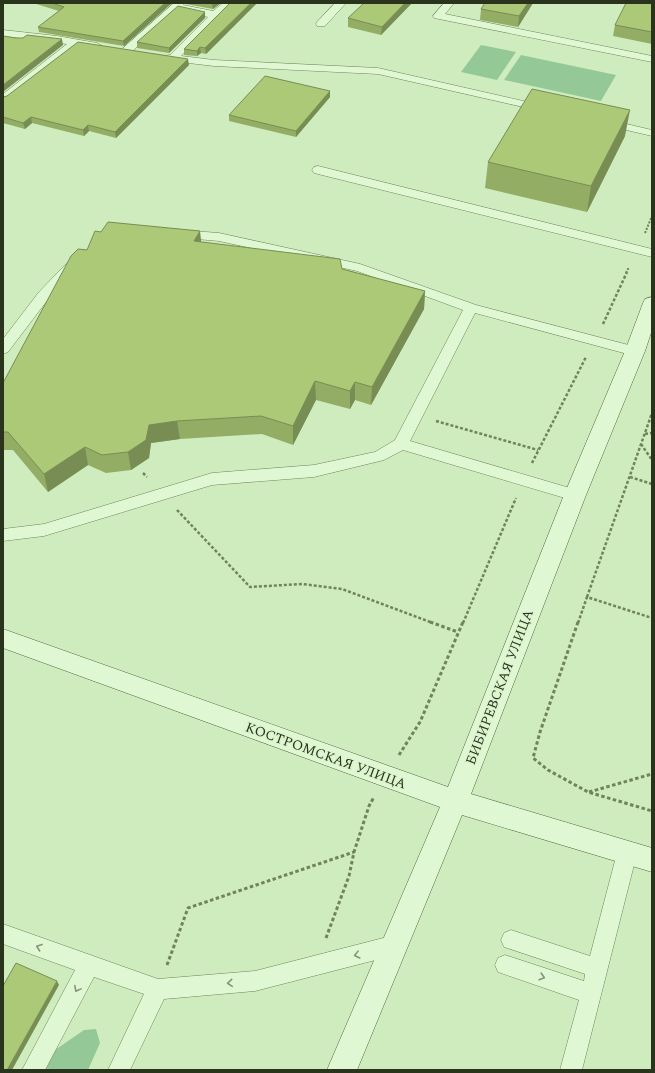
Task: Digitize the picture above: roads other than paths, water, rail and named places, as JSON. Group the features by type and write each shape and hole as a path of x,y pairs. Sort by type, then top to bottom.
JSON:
{"main road":[{"name":"БИБИРЕВСКАЯ УЛИЦА","path":"342,1070 455,801 575,495 635,351 652,303"},
{"name":"КОСТРОМСКАЯ УЛИЦА","path":"3,638 455,801 652,860"}],"lane":[{"path":"172,59 215,15 229,3"},
{"path":"321,24 341,3"},
{"path":"449,3 438,16 652,59"},
{"path":"118,50 178,5 215,15"},
{"path":"3,33 139,54"},
{"path":"3,99 74,43"},
{"path":"153,56 214,63 378,71 553,110"},
{"path":"591,119 652,133"},
{"path":"318,170 652,253"},
{"path":"165,233 219,237 360,268 471,308 551,324 635,351"},
{"path":"3,349 44,295 82,256"},
{"path":"3,535 44,530 212,479 314,471 380,456 401,444 471,308"},
{"path":"401,444 575,495"},
{"path":"571,1070 627,853"},
{"path":"3,934 158,989 256,981 395,945"},
{"path":"511,940 597,968"},
{"path":"33,1070 89,965"},
{"path":"505,965 590,994"},
{"path":"119,1070 158,989"}]}
